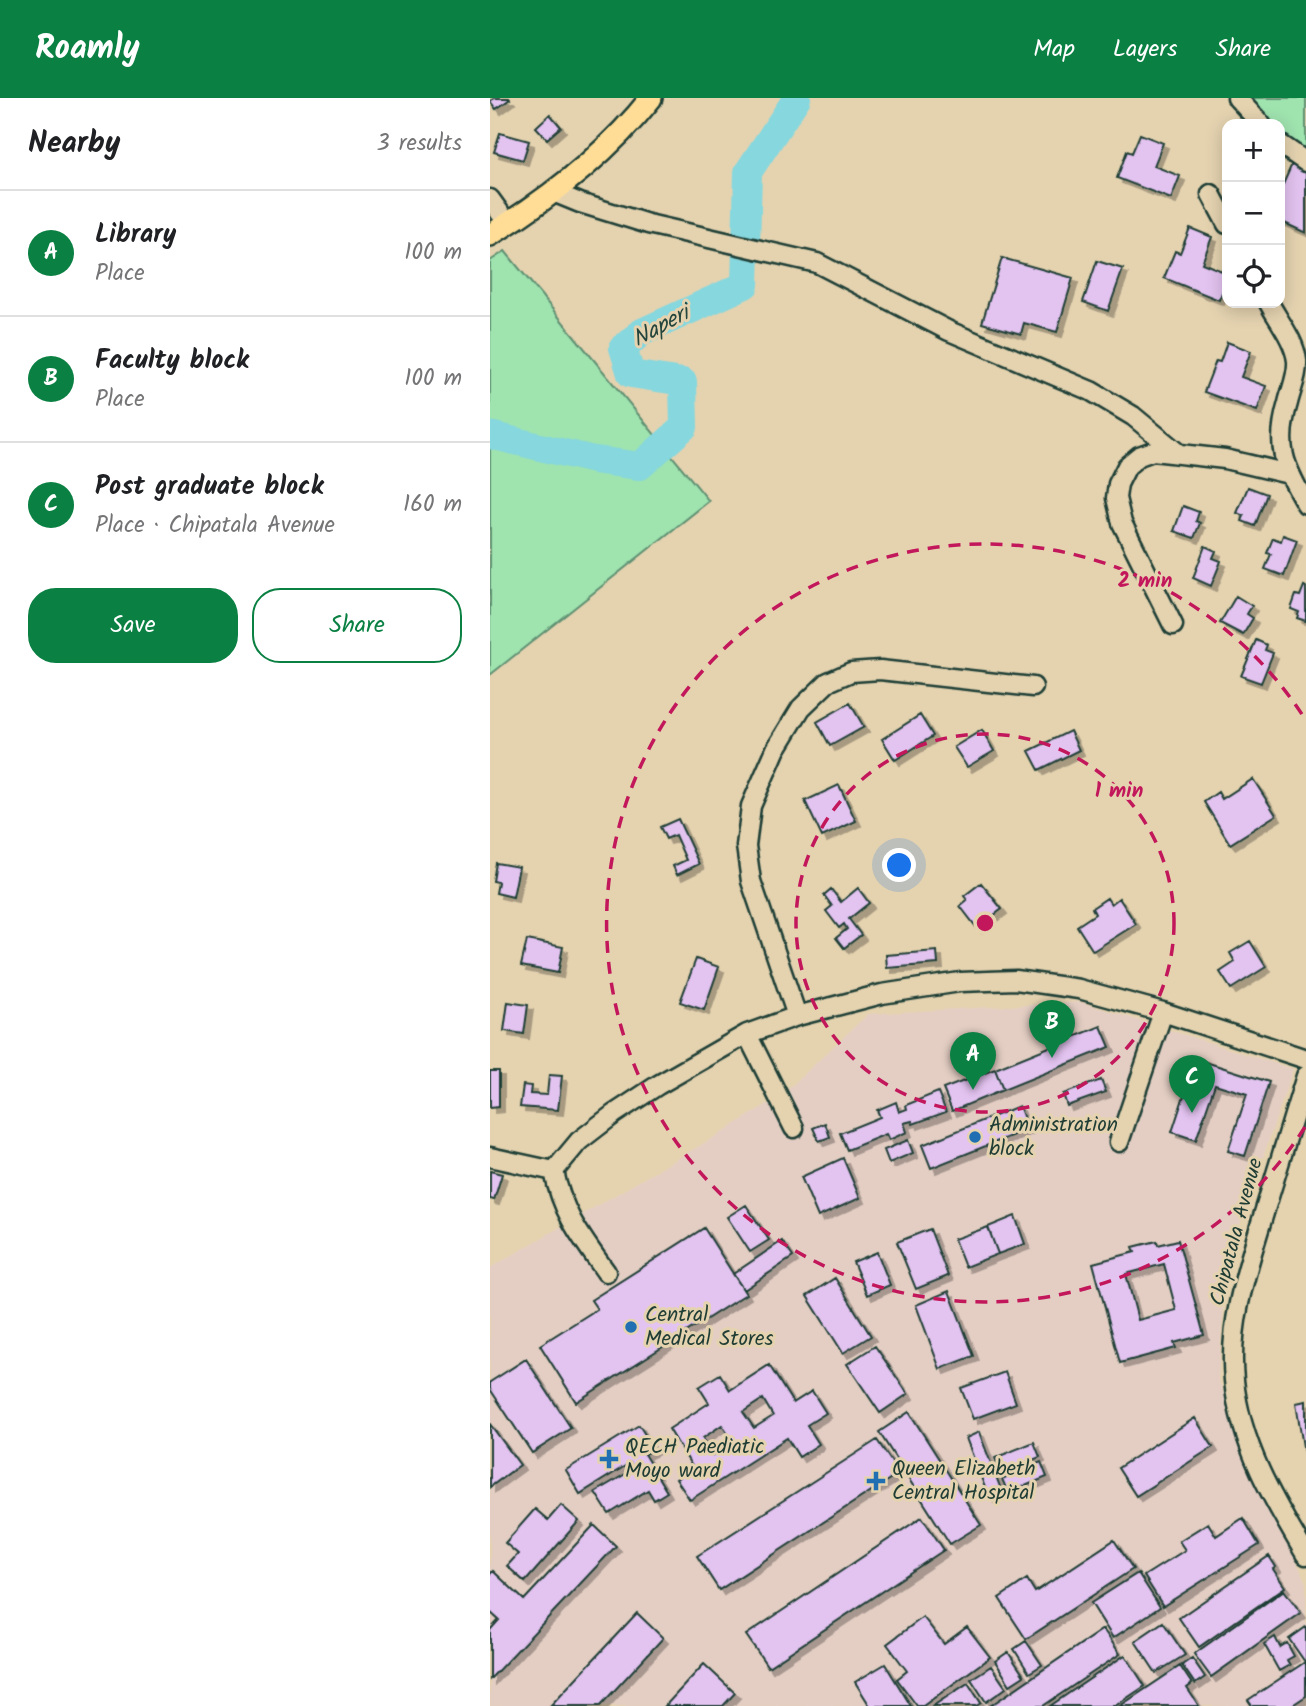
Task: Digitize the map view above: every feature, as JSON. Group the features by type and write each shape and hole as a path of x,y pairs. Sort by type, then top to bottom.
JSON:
{"main road":[{"path":"499,230 553,192 631,124 651,98"}],"street":[{"path":"631,124 634,98"},
{"path":"1237,98 1256,119"},
{"path":"1285,147 1306,162"},
{"path":"553,192 580,204 648,224 817,262 949,331 1091,391 1133,416 1179,454"},
{"path":"1211,194 1222,215"},
{"path":"490,199 499,230"},
{"path":"1272,308 1292,345 1297,361 1295,378 1281,426 1281,450 1289,474 1306,504"},
{"path":"1173,625 1136,556 1122,523 1116,498 1118,484 1127,466 1139,456 1153,451 1225,459 1289,474"},
{"path":"797,1016 751,881 746,846 751,806 776,749 801,708 828,682 851,672 880,670 1033,687"},
{"path":"554,1171 579,1142 614,1114 657,1085 747,1034 797,1016 882,995 960,982 1016,980 1079,989 1163,1012 1306,1059"},
{"path":"1119,1142 1163,1012"},
{"path":"747,1034 794,1128"},
{"name":"Chipatala Avenue","path":"1306,1076 1247,1269 1238,1307 1233,1378 1239,1411 1271,1497 1306,1555"},
{"path":"490,1157 554,1171"},
{"path":"554,1171 558,1195 568,1218 606,1272"}],"shaded area":[{"name":"Queen Elizabeth Central Hospital","path":"1081,1002 1293,1069 1227,1263 1218,1379 1306,1583 1306,1706 490,1706 490,1268 725,1131 783,1094 868,1014"}],"green space":[{"path":"1235,98 1306,98 1306,178 1302,179 1285,157 1285,119 1254,119"},
{"path":"505,251 709,501 490,675 490,261"}],"building":[{"path":"495,98 510,99 496,109 490,101"},
{"path":"550,114 561,127 547,139 536,127"},
{"path":"500,133 529,141 523,160 494,152"},
{"path":"1140,134 1163,143 1154,166 1180,176 1171,199 1117,178 1127,151 1132,153"},
{"path":"1292,164 1306,170 1306,233 1285,223 1285,180"},
{"path":"1190,228 1212,237 1202,263 1222,271 1222,293 1219,300 1164,278 1175,251 1180,253"},
{"path":"1002,258 1073,278 1057,332 1024,323 1021,334 982,323"},
{"path":"1097,261 1123,269 1108,311 1083,302"},
{"path":"1227,342 1251,351 1241,377 1266,386 1257,411 1204,392"},
{"path":"1248,487 1267,494 1255,526 1242,521 1244,516 1237,513"},
{"path":"1183,506 1199,512 1196,521 1200,523 1194,538 1174,531"},
{"path":"1283,535 1297,540 1284,576 1265,569 1273,538 1281,541"},
{"path":"1205,546 1216,551 1213,558 1221,561 1211,586 1193,578"},
{"path":"1304,586 1306,621 1297,618 1299,612 1291,609 1296,595 1300,596"},
{"path":"1236,596 1252,606 1247,614 1253,618 1243,635 1220,623"},
{"path":"1256,640 1267,645 1265,650 1273,653 1261,683 1241,676"},
{"path":"850,703 864,727 830,746 817,722"},
{"path":"920,715 933,736 895,760 882,739"},
{"path":"982,730 994,751 967,767 954,747"},
{"path":"1070,731 1079,750 1039,770 1029,751"},
{"path":"1253,779 1276,815 1230,844 1204,802 1218,792 1222,799"},
{"path":"839,785 856,821 822,837 805,801"},
{"path":"678,819 699,864 677,875 673,866 686,860 675,835 666,839 660,827"},
{"path":"496,863 519,867 513,897 496,893 498,882 493,881"},
{"path":"981,883 1002,909 977,928 960,906 967,900 964,896"},
{"path":"858,888 869,903 849,919 861,935 844,948 836,938 847,929 844,924 839,928 826,911 832,906 824,895 831,889 841,902"},
{"path":"1107,898 1111,904 1119,898 1136,924 1093,951 1077,926 1095,914 1092,908"},
{"path":"527,940 563,947 558,973 521,966"},
{"path":"1250,941 1266,967 1231,989 1220,972 1235,962 1230,953"},
{"path":"937,951 938,964 887,968 886,955"},
{"path":"696,959 719,967 704,1010 680,1002"},
{"path":"508,1002 528,1005 524,1034 504,1031"},
{"path":"1101,1026 1110,1047 1003,1090 995,1069"},
{"path":"1196,1059 1269,1082 1245,1156 1228,1151 1247,1094 1215,1084 1196,1140 1172,1132"},
{"path":"995,1069 1003,1090 952,1111 943,1089"},
{"path":"490,1071 499,1071 499,1107 490,1108"},
{"path":"549,1075 562,1076 558,1110 520,1107 523,1085 531,1086 530,1094 547,1095"},
{"path":"1101,1080 1106,1092 1067,1106 1063,1094"},
{"path":"938,1092 946,1112 913,1124 912,1121 904,1123 907,1132 889,1140 886,1134 847,1150 840,1133 880,1117 877,1110 896,1102 899,1112 907,1109 906,1105"},
{"name":"Administration block","path":"1019,1106 1028,1129 931,1168 922,1145"},
{"path":"825,1123 830,1137 819,1141 813,1128"},
{"path":"908,1140 913,1153 889,1163 884,1150"},
{"path":"843,1158 860,1198 818,1217 801,1177"},
{"path":"490,1171 502,1174 494,1200 490,1199"},
{"path":"746,1205 769,1240 750,1252 727,1217"},
{"path":"1015,1216 1025,1244 998,1254 988,1227"},
{"path":"988,1227 998,1254 965,1267 954,1239"},
{"name":"Central Medical Stores","path":"704,1228 746,1294 576,1402 540,1345 597,1309 591,1300"},
{"path":"930,1229 948,1276 916,1289 897,1242"},
{"path":"1178,1240 1204,1335 1174,1343 1176,1348 1120,1363 1093,1263 1135,1252 1133,1247 1157,1241 1158,1245","holes":["1164,1264 1176,1310 1138,1320 1126,1274"]},
{"path":"782,1241 793,1257 744,1290 733,1274"},
{"path":"877,1252 890,1285 867,1295 853,1262"},
{"path":"835,1278 871,1336 843,1353 807,1296"},
{"path":"949,1291 974,1356 940,1369 916,1305"},
{"path":"875,1346 908,1394 880,1413 847,1364"},
{"path":"526,1359 571,1428 532,1453 490,1389 490,1382"},
{"path":"769,1365 793,1403 812,1391 826,1413 807,1425 819,1444 799,1457 787,1438 690,1500 676,1479 693,1468 669,1429 709,1403 699,1387 720,1374 730,1390","holes":["763,1399 773,1416 754,1428 743,1412","722,1425 733,1442 713,1455 703,1438"]},
{"path":"1005,1372 1016,1403 973,1419 961,1388"},
{"path":"1306,1401 1306,1453 1304,1453 1296,1403"},
{"path":"909,1412 981,1525 950,1544 879,1432"},
{"path":"1195,1418 1213,1447 1136,1496 1118,1468"},
{"path":"490,1424 520,1465 490,1487"},
{"path":"639,1425 654,1449 644,1454 667,1492 654,1500 648,1490 609,1514 595,1492 634,1469 630,1463 580,1494 566,1470"},
{"path":"979,1432 1002,1492 989,1498 966,1438"},
{"path":"877,1440 899,1473 719,1590 697,1556"},
{"path":"1034,1442 1040,1457 1001,1473 995,1458"},
{"path":"1041,1462 1047,1477 1008,1493 1002,1479"},
{"path":"561,1505 579,1521 525,1582 507,1566 518,1554 505,1543 535,1509 548,1520"},
{"path":"922,1517 944,1550 768,1667 746,1635"},
{"path":"1243,1518 1259,1545 1163,1606 1144,1576 1185,1550 1179,1541 1208,1523 1216,1536"},
{"path":"594,1525 616,1546 490,1679 490,1630 499,1620 490,1612 490,1574 493,1571 524,1600"},
{"path":"1114,1540 1133,1569 1026,1639 999,1598 1027,1579 1035,1592"},
{"path":"1269,1556 1276,1567 1273,1569 1285,1587 1199,1647 1179,1618"},
{"path":"1138,1573 1160,1607 1113,1638 1091,1603"},
{"path":"1284,1590 1301,1613 1211,1677 1194,1654"},
{"path":"637,1613 663,1638 600,1706 550,1706"},
{"path":"923,1617 944,1644 967,1627 990,1657 923,1706 917,1706 897,1679 907,1671 887,1644"},
{"path":"1163,1622 1185,1655 1156,1673 1135,1641"},
{"path":"1306,1627 1306,1696 1291,1706 1252,1706 1248,1700 1305,1662 1289,1639"},
{"path":"1103,1629 1120,1654 1043,1706 990,1706"},
{"path":"1275,1637 1280,1647 1287,1643 1294,1656 1287,1660 1290,1665 1279,1671 1264,1644"},
{"path":"1026,1641 1042,1665 1029,1673 1014,1649"},
{"path":"1008,1652 1024,1676 1010,1685 995,1661"},
{"path":"1125,1655 1145,1686 1115,1706 1050,1706"},
{"path":"1192,1658 1205,1677 1195,1684 1182,1665"},
{"path":"704,1664 735,1693 723,1706 665,1706"},
{"path":"885,1664 911,1706 870,1706 855,1682"},
{"path":"991,1666 1006,1688 986,1702 971,1679"},
{"path":"1180,1666 1192,1684 1187,1688 1199,1706 1120,1706"},
{"path":"968,1683 981,1703 976,1706 933,1706"}],"waterway":[{"name":"Naperi","path":"490,435 594,460 640,466 684,427 683,382 631,374 623,348 642,332 745,285 748,172 797,98"}],"place":[{"name":"Faculty block","path":"1052,1058"},
{"name":"Library","path":"973,1090"},
{"name":"Post graduate block","path":"1192,1113"},
{"name":"Administration block","path":"975,1137"},
{"name":"Central Medical Stores","path":"631,1327"},
{"name":"QECH Paediatic Moyo ward","path":"609,1459"},
{"name":"Queen Elizabeth Central Hospital","path":"876,1481"}]}
